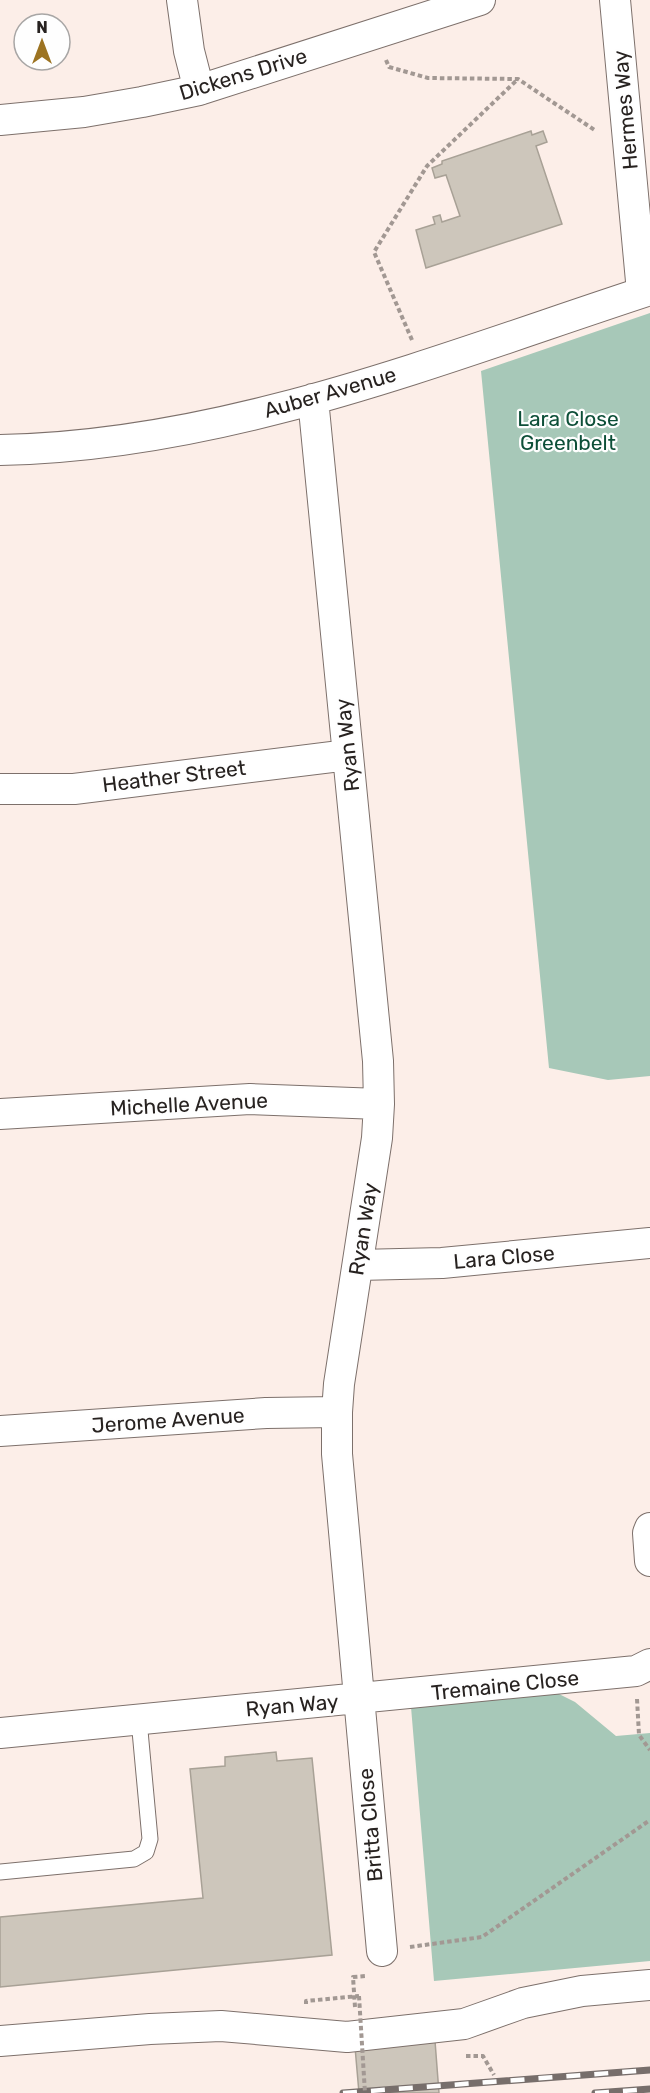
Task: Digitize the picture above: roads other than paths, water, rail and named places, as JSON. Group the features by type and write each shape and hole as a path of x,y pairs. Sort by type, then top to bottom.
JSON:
{"street":[{"path":"182,0 189,51 200,90"},
{"name":"Dickens Drive","path":"0,120 84,112 200,90 480,0"},
{"name":"Hermes Way","path":"615,0 628,149 646,291"},
{"name":"Auber Avenue","path":"0,450 89,444 164,434 239,419 423,365 646,291"},
{"name":"Ryan Way","path":"0,1733 359,1699 338,1454 337,1412 339,1384 377,1138 378,1061 313,399"},
{"name":"Heather Street","path":"0,789 74,789 348,754"},
{"name":"Michelle Avenue","path":"0,1114 250,1099 379,1104"},
{"name":"Lara Close","path":"358,1265 442,1263 650,1243"},
{"name":"Jerome Avenue","path":"0,1431 266,1413 337,1412"},
{"path":"650,1528 648,1539 650,1562"},
{"name":"Tremaine Close","path":"359,1699 643,1668"},
{"name":"Britta Close","path":"359,1699 378,1963"},
{"path":"0,2041 220,2026 347,2037 464,2024 523,2003 582,1991 650,1985"}],"lane":[{"path":"0,1872 134,1859 146,1852 150,1839 139,1720"}],"railway":[{"path":"343,2093 650,2070"},
{"path":"595,2093 650,2089"}],"park label":[{"name":"Lara Close Greenbelt","path":"568,430"}]}
